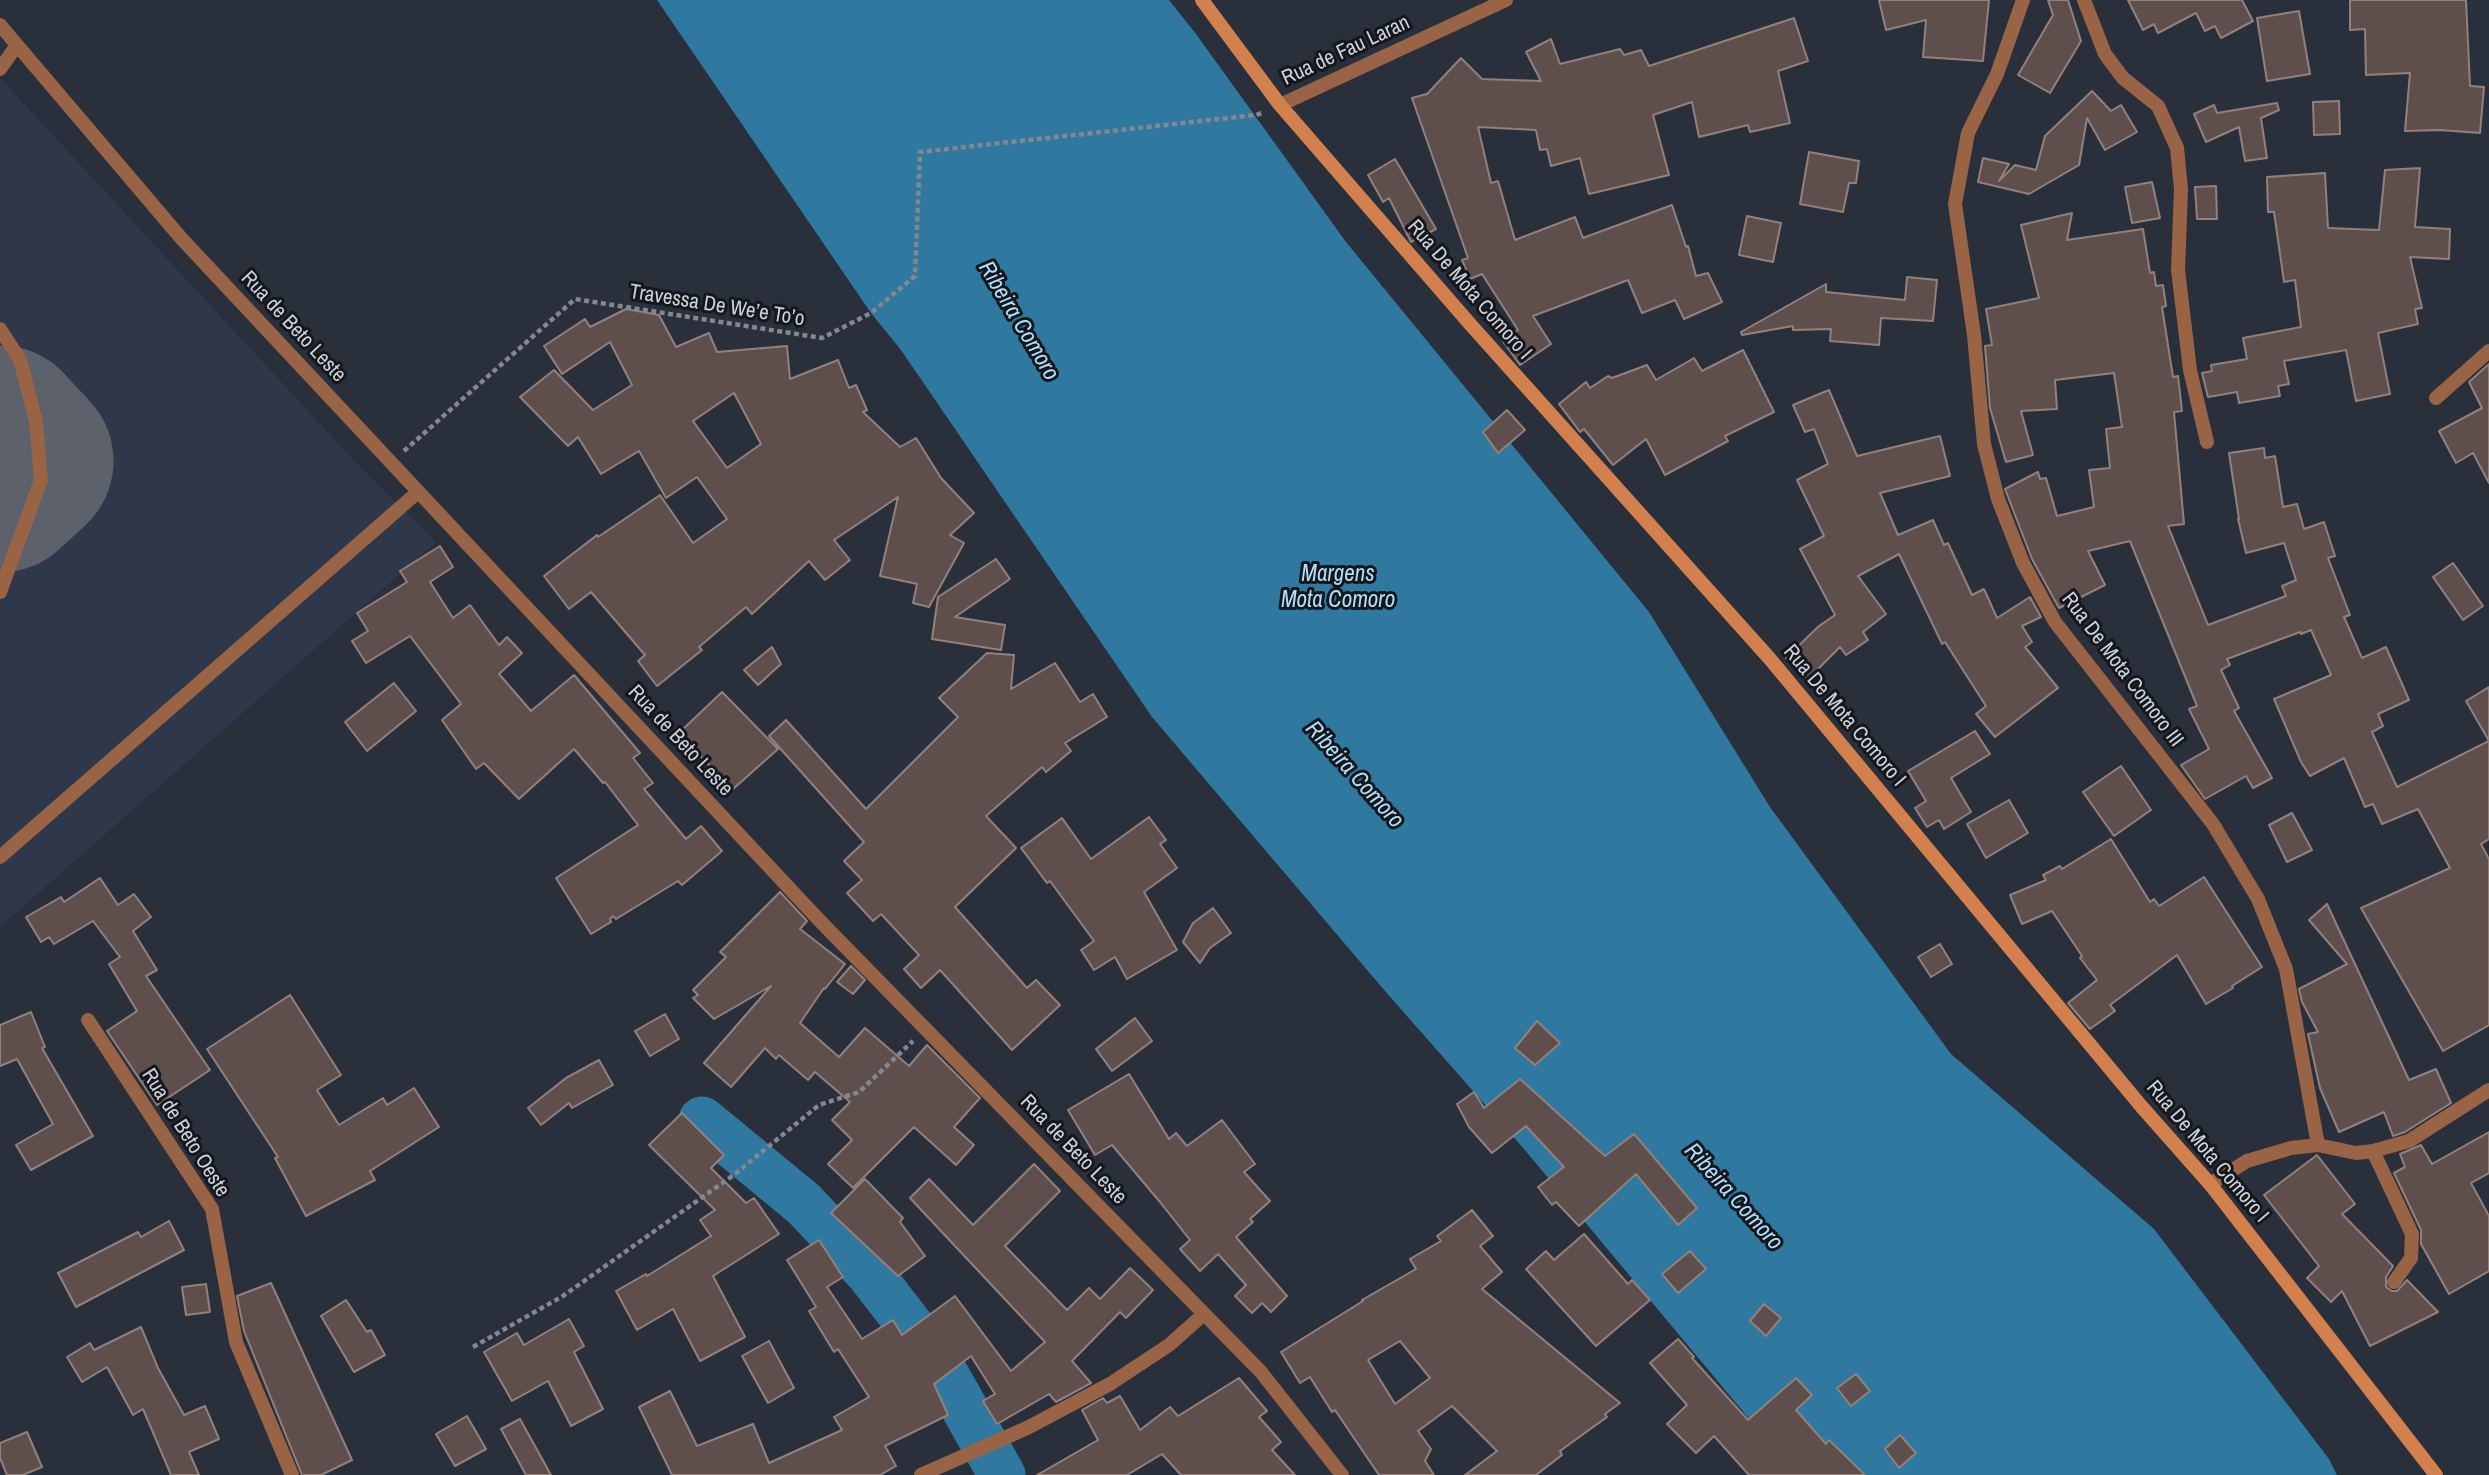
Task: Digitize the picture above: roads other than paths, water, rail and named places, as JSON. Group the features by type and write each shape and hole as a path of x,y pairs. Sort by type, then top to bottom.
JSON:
{"street":[{"name":"Rua De Mota Comoro I","path":"1202,0 1280,105 1470,324 1770,659 2123,1085 2210,1184 2436,1475"},
{"name":"Rua de Fau Laran","path":"1280,105 1506,0"},
{"name":"Rua De Mota Comoro III","path":"2023,0 1997,74 1968,133 1955,204 1974,335 1984,444 1998,499 2023,563 2055,622 2213,824 2258,899 2286,969 2318,1145"},
{"path":"2084,0 2105,54 2123,78 2158,106 2177,148 2181,189 2178,270 2190,370 2207,442"},
{"name":"Rua de Beto Leste","path":"0,25 181,238 820,921 1261,1372 1342,1475"},
{"path":"0,69 18,45"},
{"path":"0,329 20,360 36,421 41,480 0,592"},
{"path":"2436,398 2489,351"},
{"path":"0,857 418,492"},
{"name":"Rua de Beto Oeste","path":"88,1020 212,1209 236,1342 292,1475"},
{"path":"2210,1184 2247,1161 2291,1148 2318,1145 2356,1153 2374,1152 2410,1141 2489,1090"},
{"path":"2374,1152 2412,1234 2411,1258 2394,1282"},
{"path":"921,1475 1027,1428 1110,1384 1169,1345 1205,1314"}],"water":[{"name":"Margens Mota Comoro","path":"657,0 1169,0 1346,242 1649,612 1770,807 1951,1054 2154,1229 2329,1459 2337,1475 1796,1475 1524,1149 1385,991 1152,717"}],"waterway":[{"path":"702,1120 804,1204 870,1274 948,1379 1002,1475"}],"water label":[{"name":"Ribeira Comoro","path":"1018,321"},
{"name":"Ribeira Comoro","path":"1354,775"},
{"name":"Ribeira Comoro","path":"1733,1197"}]}
